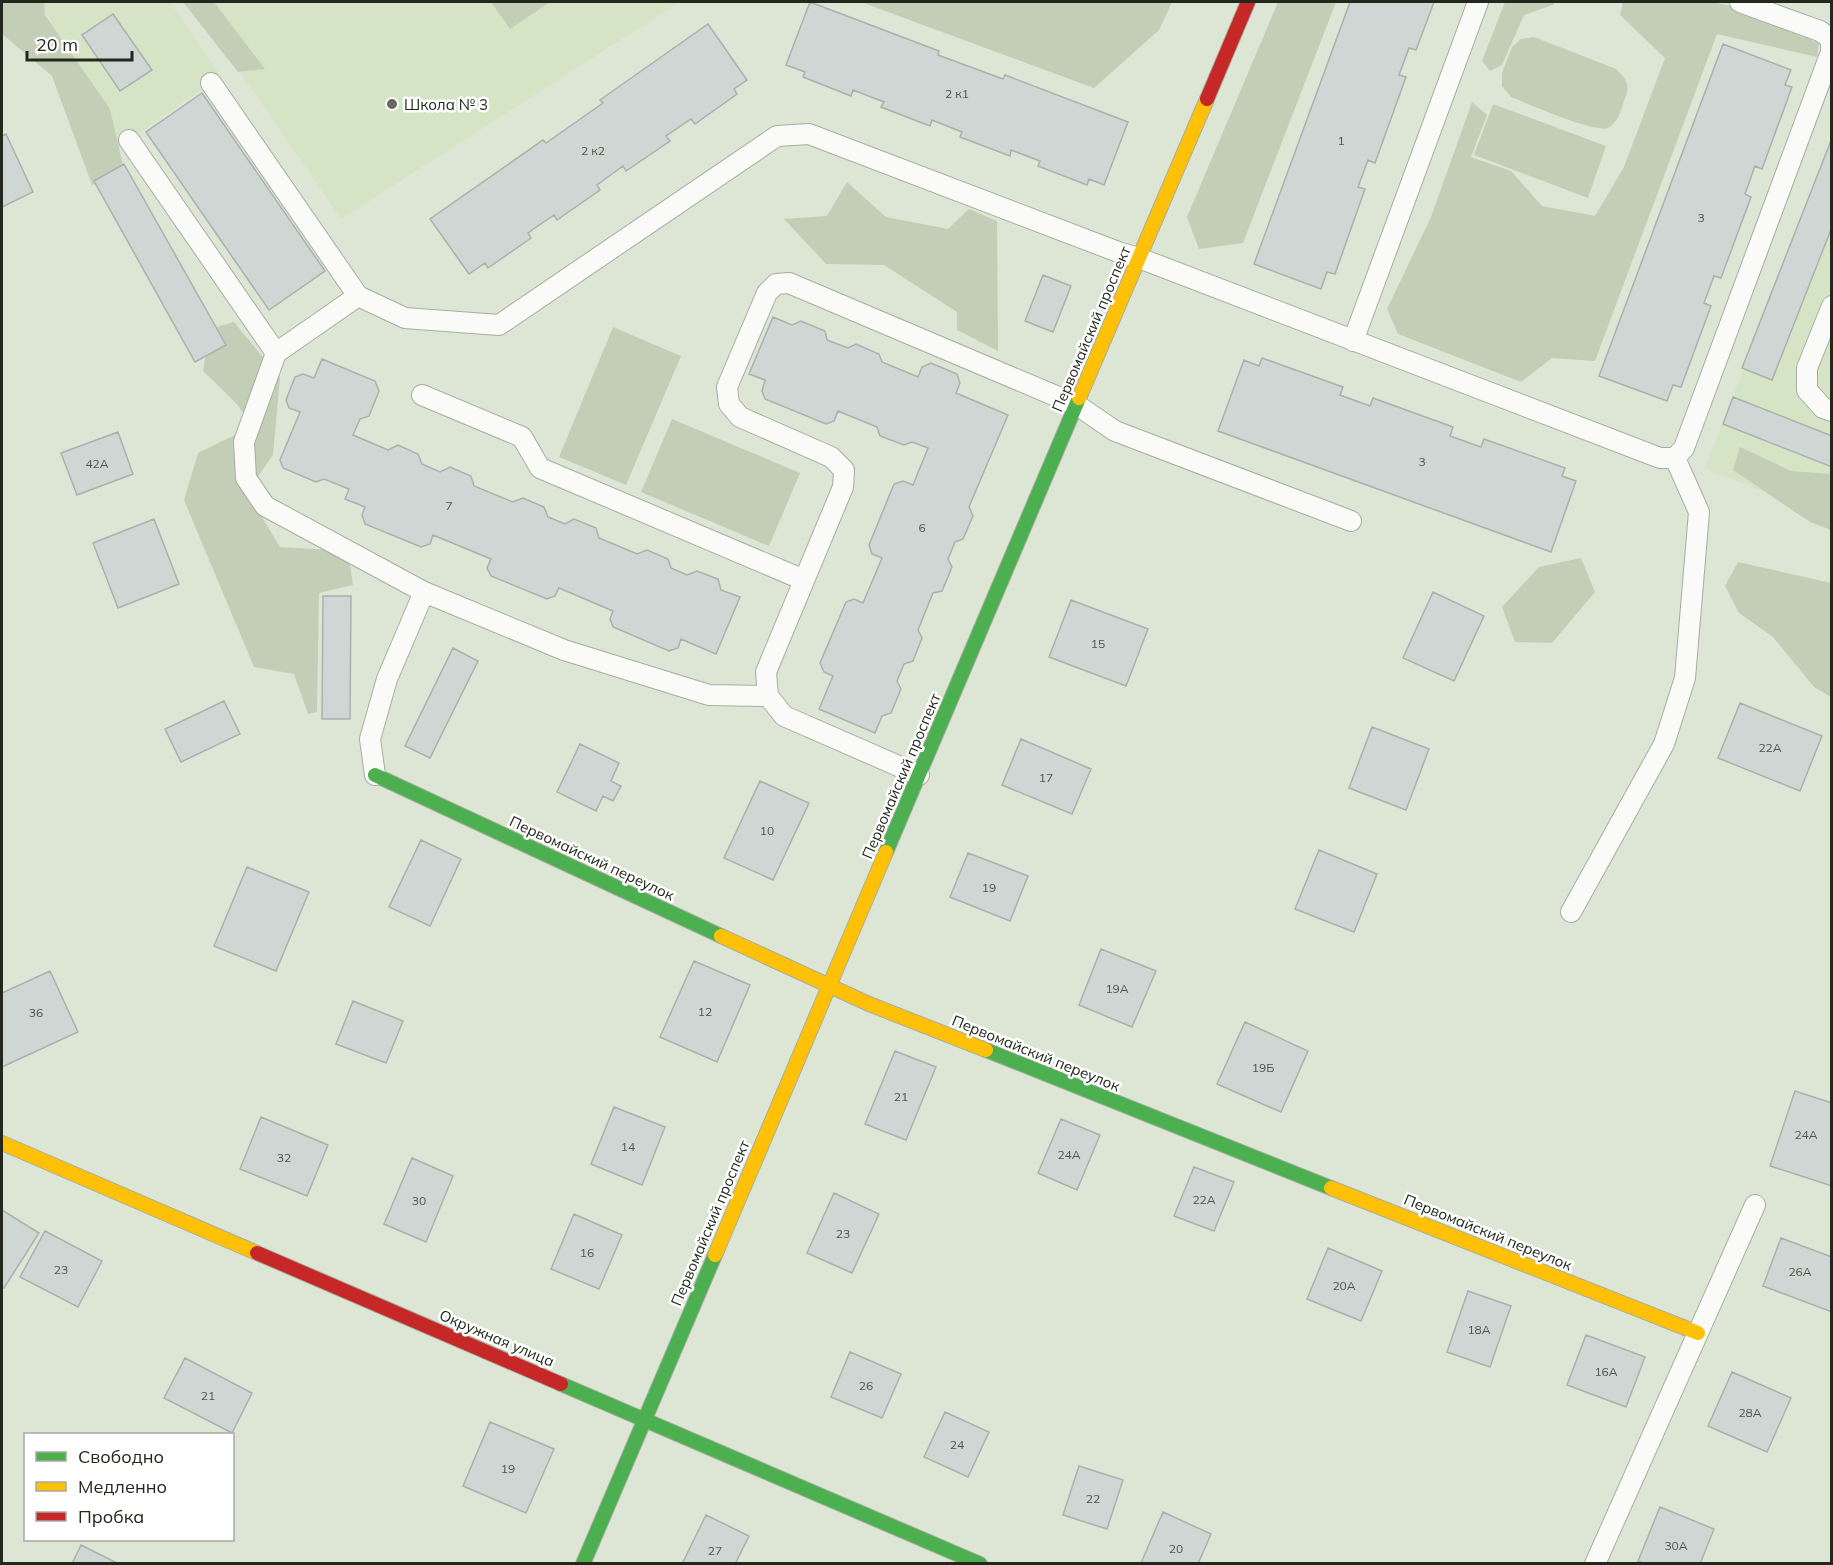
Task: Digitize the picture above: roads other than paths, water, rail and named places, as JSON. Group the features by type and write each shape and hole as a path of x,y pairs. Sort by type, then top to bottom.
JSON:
{"street":[{"name":"Первомайский проспект","path":"583,1563 1248,2"},
{"name":"Первомайский переулок","path":"375,775 829,987 902,1018 1698,1333"},
{"name":"Окружная улица","path":"2,1143 980,1563"}],"lane":[{"path":"1353,341 1478,2"},
{"path":"211,83 358,296 405,318 499,325 777,136 808,134 1660,458 1675,458 1684,448 1831,52 1831,39 1820,31 1747,3"},
{"path":"129,140 276,353"},
{"path":"919,775 784,716 768,696 766,672 843,487 844,470 831,457 740,417 729,404 727,387 767,293 776,284 789,283 1077,405 1115,430 1351,521"},
{"path":"358,296 276,353 244,442 246,478 266,506 424,592 564,650 709,695 768,696"},
{"path":"1832,306 1808,368 1807,390 1824,408 1832,411"},
{"path":"422,395 522,437 540,468 804,580"},
{"path":"1571,912 1664,744 1686,678 1699,512 1675,458"},
{"path":"375,775 370,739 387,679 424,592"},
{"path":"1595,1563 1755,1205"}],"place":[{"name":"Школа № 3","path":"392,104"}]}
